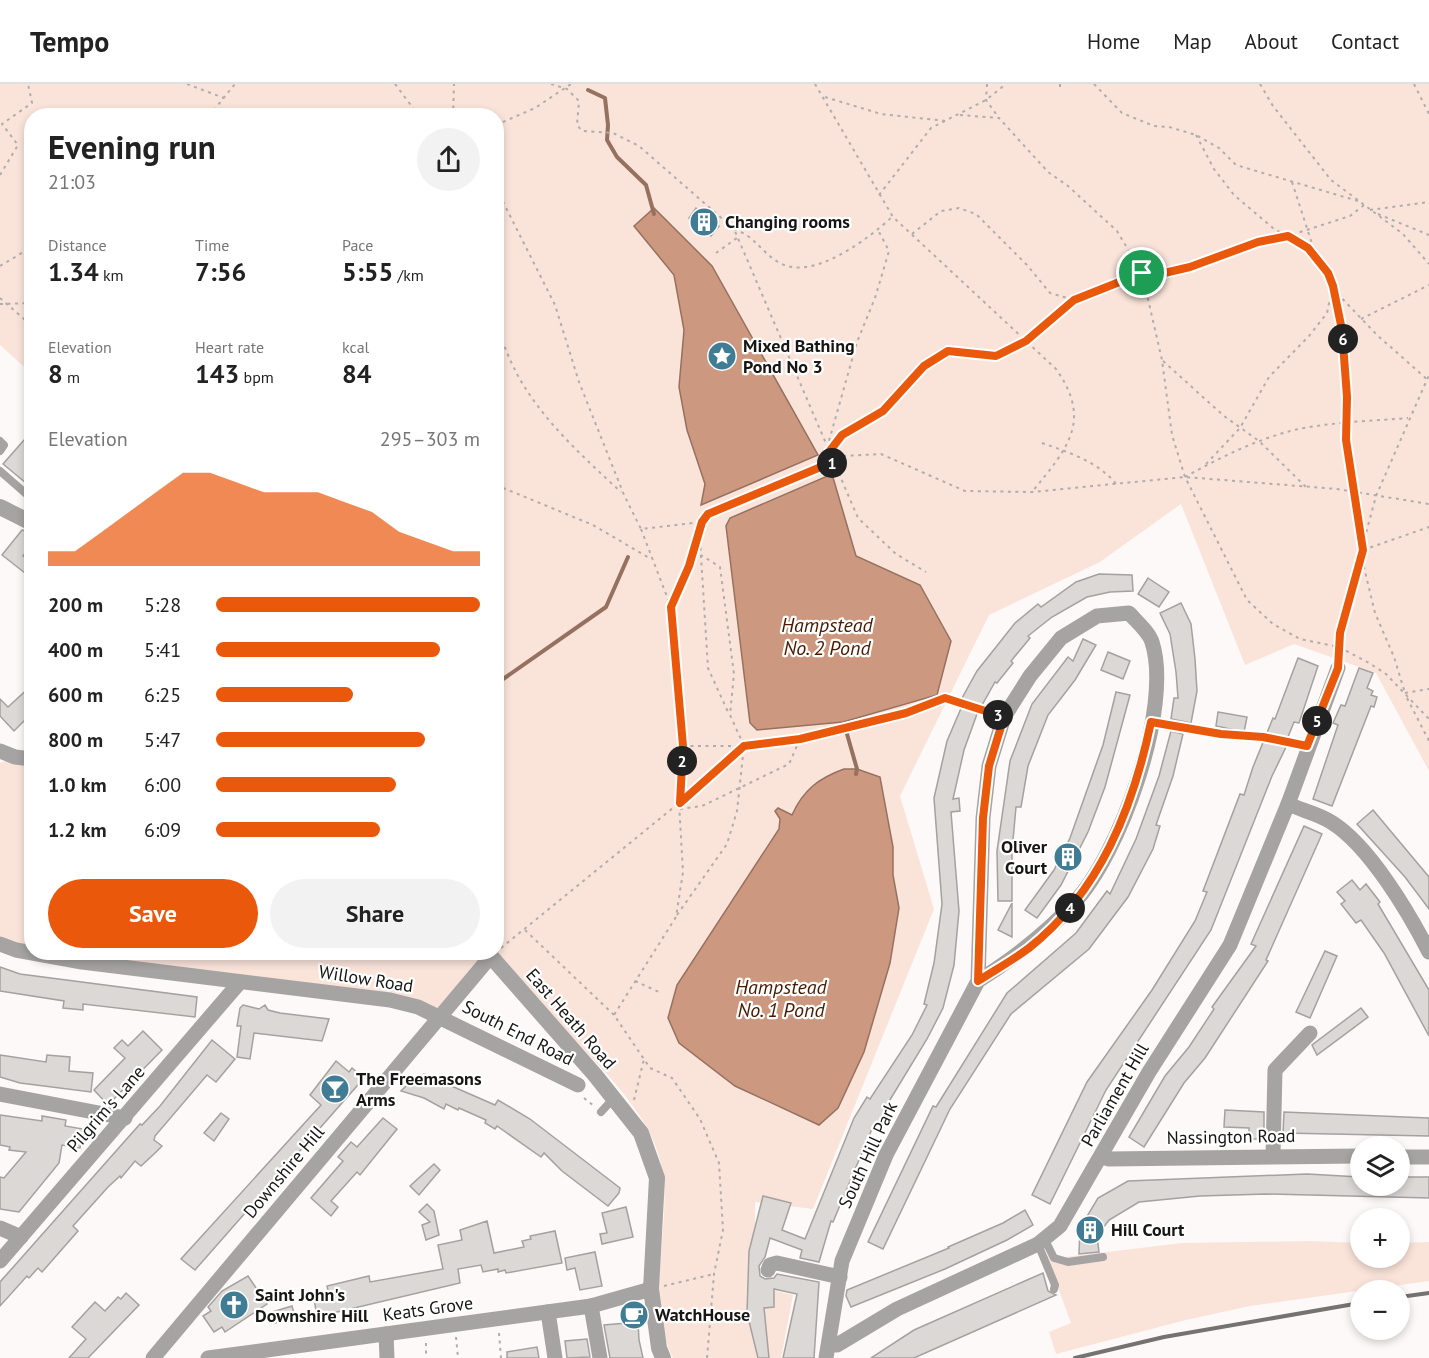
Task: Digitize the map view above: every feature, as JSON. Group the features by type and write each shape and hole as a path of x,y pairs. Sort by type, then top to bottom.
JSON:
{"street":[{"path":"0,507 24,519"},
{"path":"1129,613 1152,640 1157,678 1151,722 1130,802 1105,859 1076,902 1029,947 978,981 983,818 989,766 1004,717 1030,676 1061,638 1097,616 1129,613"},
{"name":"Parliament Hill","path":"828,1351 897,1309 1042,1242 1066,1217 1149,1072 1230,945 1288,804 1307,746 1338,668"},
{"path":"0,751 24,758"},
{"path":"1288,804 1330,821 1348,835 1403,903 1429,952"},
{"name":"Willow Road","path":"0,944 24,950"},
{"name":"Willow Road","path":"73,960 390,1000 418,1006 440,1016"},
{"name":"Downshire Hill","path":"158,1356 486,960"},
{"name":"East Heath Road","path":"498,960 627,1115"},
{"name":"South Hill Park","path":"828,1351 842,1261 885,1155 978,981"},
{"name":"Pilgrim's Lane","path":"0,1261 240,982"},
{"name":"South End Road","path":"440,1016 578,1085"},
{"path":"1273,1156 1275,1070 1310,1033"},
{"path":"0,1094 125,1118"},
{"path":"627,1115 641,1133 657,1178 651,1289 659,1346 663,1358"},
{"name":"Nassington Road","path":"1102,1156 1109,1159 1350,1156"},
{"path":"1410,1157 1429,1157"},
{"path":"0,1228 21,1236"},
{"path":"768,1270 770,1264 777,1263 840,1277"},
{"name":"Keats Grove","path":"208,1358 591,1306 651,1289"},
{"path":"591,1306 600,1358"},
{"path":"548,1312 555,1358"},
{"path":"386,1334 387,1358"}],"lane":[{"path":"0,441 4,445 0,451"},
{"path":"0,471 24,493"},
{"path":"1151,722 1221,734"},
{"path":"601,1112 613,1099"},
{"path":"1042,1242 1054,1258 1068,1262 1103,1257"},
{"path":"1042,1242 1055,1285 1054,1289"}],"path":[{"path":"25,108 32,103 28,84"},
{"path":"188,84 225,99"},
{"path":"217,108 235,84"},
{"path":"395,84 413,108"},
{"path":"453,108 454,84"},
{"path":"551,84 567,89 579,101 577,125 582,131 613,133 639,146 734,229 749,234 779,263 800,267 827,261 857,246 893,216"},
{"path":"504,122 535,108 567,89 571,84"},
{"path":"815,84 825,97 893,216 1056,369 1071,390 1074,416 1065,452 1032,492"},
{"path":"987,84 986,100 999,118 1048,172 1068,186 1118,231 1142,273 1162,360 1172,435 1185,477 1247,600 1273,624 1300,639 1339,647 1386,674 1429,719"},
{"path":"879,195 922,137 932,128 986,100 1006,84"},
{"path":"1094,84 1122,113 1154,126 1168,127 1196,135 1219,148 1236,165 1358,201"},
{"path":"1260,84 1273,106 1331,180 1403,234 1429,264"},
{"path":"1414,84 1429,114"},
{"path":"825,97 881,114 946,121"},
{"path":"0,175 18,145 2,124 24,109"},
{"path":"960,115 999,118"},
{"path":"1196,135 1214,169 1234,195 1253,214 1308,248 1328,273 1333,286 1344,354 1346,422 1363,550"},
{"path":"1292,182 1317,259"},
{"path":"1370,210 1429,202"},
{"path":"504,204 555,304 579,382 671,607 683,746 680,803 683,872 675,917"},
{"path":"829,452 842,435 883,411 924,366 948,351 996,356 1026,341 1074,300 1142,273 1170,272 1258,242 1288,236 1350,216 1364,206"},
{"path":"912,234 941,211 959,208 976,214 1027,265 1050,293 1074,300"},
{"path":"1370,210 1429,235"},
{"path":"734,229 826,448 835,461 858,518 897,554 926,572"},
{"path":"826,448 857,342 875,298 889,251 878,230"},
{"path":"716,253 737,238"},
{"path":"0,266 24,252"},
{"path":"1361,319 1429,285"},
{"path":"1333,286 1361,319 1429,378 1408,418 1376,496 1340,633 1338,668"},
{"path":"1204,466 1240,428 1269,377 1309,336 1327,313 1333,286"},
{"path":"0,298 24,320"},
{"path":"0,304 24,304"},
{"path":"504,344 517,374 550,422 624,495"},
{"path":"1162,360 1191,388 1259,441 1307,488"},
{"path":"1185,477 1259,441 1296,430 1346,422 1408,418"},
{"path":"1042,443 1108,473 1117,485"},
{"path":"671,607 699,537 702,522 708,514 835,461 842,456 881,454 965,491 1032,492 1185,477 1354,491 1429,504"},
{"path":"504,488 593,525 651,559"},
{"path":"641,529 702,522"},
{"path":"1363,550 1429,527"},
{"path":"614,1016 675,917 727,844 737,811 744,746 708,668 699,537"},
{"path":"701,555 720,567 726,592 734,674 730,715"},
{"path":"1361,557 1375,613 1401,674 1405,693 1429,741"},
{"path":"1405,693 1429,689"},
{"path":"683,746 744,746 800,739 906,713 945,698 1004,717"},
{"path":"1221,734 1263,737 1307,746"},
{"path":"680,809 702,806 789,764 800,739"},
{"path":"504,944 680,803 744,746"},
{"path":"524,929 614,1016 650,1068 672,1078 700,1119 719,1164 723,1230 714,1274 707,1358"},
{"path":"635,981 659,992"},
{"path":"627,1115 644,1059"},
{"path":"578,1085 580,1095 601,1112"},
{"path":"651,1289 714,1274"},
{"path":"501,1318 498,1343 501,1358"},
{"path":"453,1325 458,1358"}],"shaded area":[{"path":"0,84 1429,84 1429,771 1376,673 1294,644 1245,665 1181,504 1100,562 989,615 900,796 934,909 813,1209 755,1202 755,1286 793,1295 781,1358 673,1358 665,1337 659,1293 664,1181 660,1159 652,1138 628,1099 613,1081 557,1022 503,960 504,108 24,108 24,367 0,345"},
{"path":"15,757 24,758 24,951 0,944 0,763"},
{"path":"71,960 488,960 440,1015 390,1000"},
{"path":"1429,1242 1429,1281 1410,1284 1410,1280 1350,1280 1350,1292 1250,1306 1056,1354 1049,1332 1071,1323 1046,1255 1057,1258 1182,1243 1350,1243 1350,1268 1410,1268 1410,1243"}],"water":[{"name":"Mixed Bathing Pond No 3","path":"654,208 712,266 818,455 701,505 705,484 687,430 679,387 684,330 674,275 634,226"},
{"name":"Hampstead No. 2 Pond","path":"832,474 856,556 920,585 951,641 937,695 843,722 757,730 750,723 726,526 730,518"},
{"name":"Hampstead No. 1 Pond","path":"844,769 857,769 880,777 893,847 893,875 899,908 890,963 864,1052 838,1108 819,1125 735,1086 679,1043 668,1018 677,985 779,829 780,819 775,811 778,808 792,815 801,799 813,786 827,776"}],"building":[{"name":"Changing rooms","path":"696,208 719,226 711,236 689,218"},
{"path":"24,440 24,481 3,464"},
{"path":"22,530 24,531 24,572 2,555"},
{"path":"1099,574 1132,575 1133,591 1110,592 1087,597 1052,617 1028,636 1030,638 1011,661 1013,663 997,683 995,682 977,714 964,750 953,799 959,798 960,811 951,812 959,911 954,965 943,1008 885,1108 887,1110 874,1130 872,1129 833,1222 831,1221 819,1262 800,1258 802,1250 770,1238 765,1257 759,1266 760,1276 765,1279 774,1278 777,1274 819,1282 814,1358 783,1358 797,1294 774,1289 774,1307 764,1308 769,1358 758,1358 747,1313 749,1251 763,1196 791,1203 782,1230 805,1239 854,1118 867,1097 870,1099 912,1035 927,1005 924,1004 934,963 942,904 934,798 947,741 965,699 962,698 977,671 1015,623 1038,604 1041,607 1076,582"},
{"path":"1148,578 1169,592 1159,607 1138,594"},
{"path":"1181,603 1191,624 1195,659 1197,691 1191,723 1171,719 1174,698 1178,698 1176,672 1170,634 1160,613"},
{"path":"1083,639 1096,645 1075,680 1048,715 1028,766 1021,807 1016,807 1012,851 1012,901 998,901 997,851 1010,761 1032,704 1068,657 1073,661"},
{"path":"1108,652 1130,661 1123,679 1101,670"},
{"path":"1298,658 1318,666 1299,723 1294,722 1286,742 1288,743 1272,776 1211,930 1106,1090 1050,1204 1032,1195 1087,1082 1152,990 1195,921 1207,892 1203,891 1240,794 1244,795 1253,767 1273,718 1275,719"},
{"path":"1359,668 1373,673 1367,688 1373,691 1371,695 1377,697 1374,707 1371,706 1332,806 1313,799 1338,725 1333,723 1341,705 1345,706"},
{"path":"24,692 24,721 14,731 0,716 0,699 8,707"},
{"path":"1116,692 1130,695 1105,787 1088,832 1061,885 1037,918 1025,910 1054,870 1070,838 1103,745"},
{"path":"1218,712 1247,717 1244,732 1216,726"},
{"path":"1171,731 1183,734 1173,776 1156,825 1160,826 1153,849 1128,897 1089,949 1011,1014 950,1109 883,1249 868,1242 933,1106 936,1107 1007,993 1076,933 1107,891 1110,894 1136,839 1159,776"},
{"path":"1373,810 1429,877 1429,909 1405,877 1357,824"},
{"path":"1304,826 1322,834 1266,960 1268,961 1205,1058 1184,1083 1144,1147 1129,1137 1165,1076 1189,1047 1214,1009 1212,1007 1256,946 1251,944"},
{"path":"1352,880 1360,890 1366,884 1380,902 1378,904 1429,990 1429,1036 1384,953 1361,920 1356,923 1341,904 1345,901 1337,892"},
{"path":"1012,903 1012,937 998,930"},
{"path":"1325,951 1337,956 1310,1018 1296,1012"},
{"path":"0,967 20,974 197,997 195,1017 83,1004 83,1010 63,1008 64,1001 0,991"},
{"path":"243,1005 259,1009 265,1005 268,1010 280,1013 329,1019 322,1041 254,1033 250,1059 237,1057 241,1026 237,1026 240,1008"},
{"path":"1361,1008 1368,1017 1317,1055 1312,1045"},
{"path":"143,1031 162,1050 108,1105 94,1090 125,1058 114,1048 122,1040 128,1046"},
{"path":"212,1040 235,1059 216,1082 207,1075 155,1136 154,1140 162,1146 141,1166 135,1161 121,1178 120,1176 108,1187 73,1226 78,1231 42,1272 38,1268 29,1278 27,1276 0,1306 0,1282 140,1124 142,1125 160,1106"},
{"path":"0,1055 46,1062 47,1055 70,1057 69,1071 93,1073 91,1092 20,1083 0,1077"},
{"path":"336,1061 349,1072 352,1068 364,1078 195,1270 181,1259 321,1105 310,1095"},
{"path":"424,1074 495,1105 498,1100 530,1119 620,1188 619,1193 608,1206 562,1171 544,1153 541,1157 497,1126 495,1129 485,1123 486,1120 459,1108 458,1110 446,1104 444,1109 424,1098 401,1091 414,1078 418,1081"},
{"path":"1225,1110 1264,1112 1264,1139 1249,1139 1249,1128 1224,1127"},
{"path":"1284,1112 1429,1118 1429,1136 1283,1133"},
{"path":"221,1113 229,1119 214,1141 204,1133"},
{"path":"0,1115 42,1121 42,1116 66,1120 65,1126 83,1129 80,1148 62,1145 59,1163 19,1212 0,1209 0,1177 4,1178 26,1152 9,1150 10,1147 0,1145"},
{"path":"383,1118 397,1129 360,1175 357,1172 331,1201 338,1207 331,1216 311,1198 343,1161 338,1157 351,1142 357,1147"},
{"path":"434,1164 440,1170 419,1195 410,1186"},
{"path":"1307,1174 1350,1176 1350,1196 1410,1196 1410,1177 1429,1177 1429,1198 1266,1194 1200,1196 1139,1202 1109,1220 1097,1236 1099,1252 1079,1254 1080,1228 1098,1198 1128,1181"},
{"path":"427,1204 434,1211 439,1235 426,1240 422,1225 430,1222 419,1212"},
{"path":"626,1207 633,1237 602,1244 600,1234 607,1233 602,1213"},
{"path":"1025,1210 1033,1225 1007,1240 945,1269 851,1307 846,1296 847,1290 949,1248"},
{"path":"487,1221 494,1253 524,1247 522,1241 531,1239 530,1236 555,1231 562,1263 506,1273 505,1270 498,1272 498,1269 483,1272 481,1265 458,1269 460,1283 333,1313 334,1315 322,1318 320,1309 316,1310 313,1294 328,1291 327,1286 369,1276 370,1282 443,1269 438,1245 462,1240 460,1230"},
{"path":"595,1252 602,1286 580,1290 575,1268 567,1270 565,1258"},
{"path":"1043,1273 1048,1291 1056,1295 914,1358 871,1358 914,1330"},
{"name":"Saint John's Downshire Hill","path":"248,1276 267,1304 225,1332 222,1327 214,1332 203,1316 211,1311 208,1307 222,1291"},
{"path":"126,1293 139,1305 88,1358 69,1358 86,1339 72,1327 95,1302 105,1311 118,1297 121,1299"},
{"path":"292,1306 295,1317 275,1323 272,1312"},
{"path":"638,1322 643,1358 610,1358 604,1325"},
{"path":"587,1339 590,1357 567,1358 565,1341"},
{"path":"537,1347 539,1358 507,1358 507,1352"}],"waterway":[{"path":"588,90 605,98 607,140 617,157 646,185 654,214"},
{"path":"504,678 606,607 628,557"},
{"path":"847,734 857,769 856,774"}],"railway":[{"path":"1410,1296 1429,1293"},
{"path":"1075,1358 1164,1337 1350,1305"}],"place":[{"name":"Changing rooms","path":"704,222"},
{"name":"Mixed Bathing Pond No 3","path":"722,356"},
{"name":"Oliver Court","path":"1068,857"},
{"name":"The Freemasons Arms","path":"335,1089"},
{"name":"Hill Court","path":"1090,1230"},
{"name":"Saint John's Downshire Hill","path":"234,1305"},
{"name":"WatchHouse","path":"634,1315"}],"route":[{"path":"1288,236 1308,248 1328,273 1342,330 1347,397 1346,440 1363,550 1340,633 1338,668 1307,746 1263,737 1221,734 1151,722 1130,802 1105,859 1076,902 1029,947 978,981 983,818 989,766 1004,717 945,698 906,713 800,739 744,746 680,803 683,746 671,607 689,566 702,522 708,514 835,461 829,452 842,435 883,411 924,366 948,351 996,356 1026,341 1074,300 1142,273 1160,274 1190,267 1258,242 1288,236"}]}
